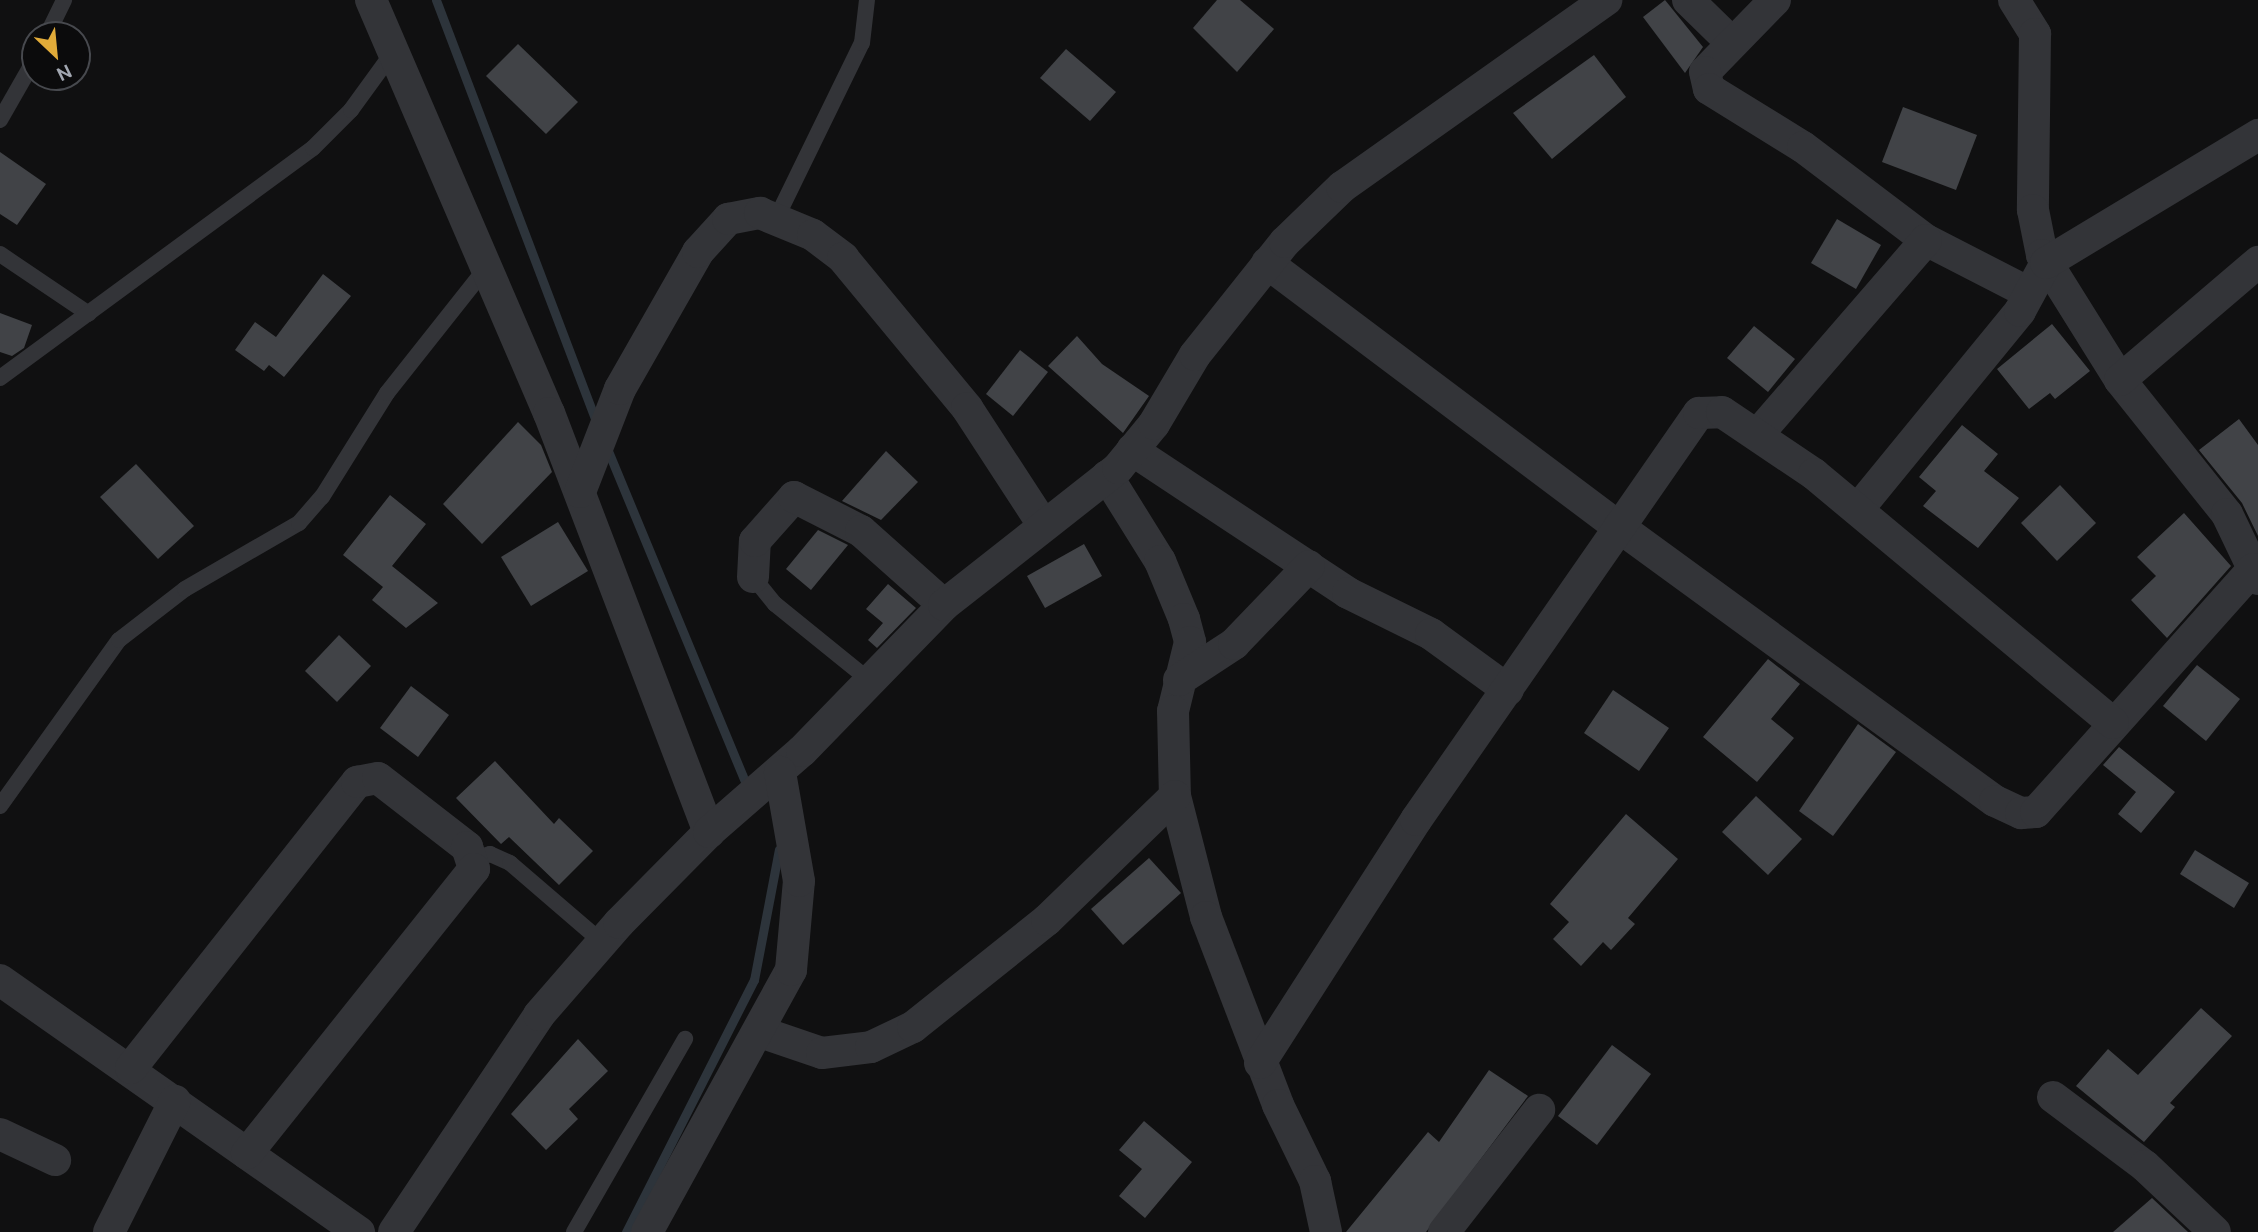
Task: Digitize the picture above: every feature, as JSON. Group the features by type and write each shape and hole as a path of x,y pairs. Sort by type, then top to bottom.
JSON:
{"street":[{"path":"371,0 391,55 487,267 580,492 709,832"},
{"path":"394,1232 539,1015 602,942 709,832 780,772 944,605 1042,523 1107,476 1132,450 1195,355 1267,263 1342,187 1606,0"},
{"path":"1688,0 1730,41"},
{"path":"1775,0 1730,41 1706,72 1709,89 1803,147 1926,240 2029,293"},
{"path":"1267,263 1619,527 1995,801 2021,813 2036,811 2113,723 2255,574 2227,514 2120,380 2046,263 2033,210 2035,34 2014,0"},
{"path":"1859,508 2029,293 2046,263 2258,135"},
{"path":"580,492 620,389 698,252 728,219 760,213 776,219 843,258 910,333 1042,523"},
{"path":"1759,433 1926,240"},
{"path":"2120,380 2258,262"},
{"path":"1260,1063 1690,418 1710,408 1759,433 1859,508 2113,723"},
{"path":"1132,450 1309,566 1431,634 1508,691"},
{"path":"1107,476 1160,561 1184,619 1190,642 1173,711 1175,796 1206,917 1260,1063 1315,1181 1326,1232"},
{"path":"753,578 755,541 794,497 861,531 944,605"},
{"path":"1179,680 1234,644 1309,566"},
{"path":"647,1232 760,1032 791,970 799,927 793,827 780,772"},
{"path":"131,1068 365,776 378,778 439,824 474,859 468,880 247,1153"},
{"path":"760,1032 822,1053 871,1047 913,1027 1047,920 1175,796"},
{"path":"0,980 131,1068 359,1232"},
{"path":"2053,1097 2145,1166 2215,1232"},
{"path":"109,1232 175,1101"},
{"path":"1444,1232 1539,1110"},
{"path":"0,1134 55,1160"}],"lane":[{"path":"54,21 64,0"},
{"path":"776,219 862,43 867,0"},
{"path":"0,377 313,148 352,110 391,55"},
{"path":"0,120 21,83"},
{"path":"0,254 89,314"},
{"path":"0,806 120,640 185,589 299,523 322,497 387,393 487,267"},
{"path":"753,578 775,604 869,681"},
{"path":"474,859 490,854 510,863 602,942"},
{"path":"574,1232 685,1039"}],"building":[{"path":"1217,0 1240,0 1274,29 1237,72 1193,28"},
{"path":"1665,0 1703,47 1685,73 1643,17"},
{"path":"518,44 578,102 546,134 486,76"},
{"path":"1066,49 1116,92 1090,121 1040,78"},
{"path":"1594,55 1626,97 1552,159 1513,113"},
{"path":"1903,107 1977,135 1956,190 1882,162"},
{"path":"0,152 46,184 17,225 0,214"},
{"path":"1837,219 1881,245 1856,289 1811,263"},
{"path":"323,274 351,296 284,377 269,365 264,371 235,350 255,322 276,337"},
{"path":"0,313 32,325 24,348 12,356 0,352"},
{"path":"2052,324 2090,371 2055,399 2050,393 2029,409 1997,369"},
{"path":"1754,326 1795,359 1768,392 1727,358"},
{"path":"1077,336 1102,364 1149,396 1123,433 1048,366"},
{"path":"1020,350 1048,372 1013,416 986,394"},
{"path":"2239,419 2258,445 2258,536 2242,503 2199,450"},
{"path":"518,422 541,445 552,472 482,544 443,504"},
{"path":"1962,425 1998,454 1984,471 2019,498 1978,548 1923,506 1936,491 1919,477"},
{"path":"886,451 918,482 881,520 842,501"},
{"path":"136,464 194,526 158,559 100,497"},
{"path":"2060,485 2096,523 2057,561 2021,523"},
{"path":"390,495 426,524 392,566 438,603 406,628 372,600 383,587 343,555"},
{"path":"2184,513 2231,566 2167,638 2131,600 2156,576 2137,557"},
{"path":"558,522 588,571 531,606 501,557"},
{"path":"818,530 848,545 811,590 786,569"},
{"path":"1084,544 1102,576 1045,608 1027,576"},
{"path":"888,584 916,608 877,648 868,640 883,623 866,609"},
{"path":"339,635 371,666 337,702 305,671"},
{"path":"1768,659 1800,684 1771,719 1794,738 1757,782 1703,737"},
{"path":"2197,665 2240,699 2206,741 2163,706"},
{"path":"411,686 449,715 418,757 380,728"},
{"path":"1613,690 1669,728 1639,771 1584,733"},
{"path":"1858,724 1896,752 1833,836 1799,811"},
{"path":"2119,747 2175,792 2141,833 2118,814 2136,792 2103,765"},
{"path":"495,761 554,824 559,818 593,851 559,885 509,837 501,844 456,798"},
{"path":"1756,796 1802,839 1768,875 1722,832"},
{"path":"1626,814 1678,859 1628,918 1635,924 1611,950 1603,942 1581,966 1553,939 1569,922 1550,904"},
{"path":"2195,850 2249,883 2234,908 2180,874"},
{"path":"1149,858 1181,893 1123,945 1091,909"},
{"path":"2201,1008 2232,1036 2170,1103 2175,1107 2144,1142 2076,1086 2108,1049 2138,1075"},
{"path":"578,1039 608,1071 569,1109 578,1119 546,1150 511,1114"},
{"path":"1612,1045 1651,1074 1597,1145 1558,1116"},
{"path":"1489,1070 1528,1096 1426,1232 1346,1232 1428,1132 1439,1142"},
{"path":"1144,1121 1192,1162 1145,1218 1119,1196 1142,1169 1119,1150"},
{"path":"2152,1198 2188,1232 2113,1232"}],"waterway":[{"path":"436,0 597,423"},
{"path":"606,446 748,788"},
{"path":"626,1232 754,980 779,849"}]}
